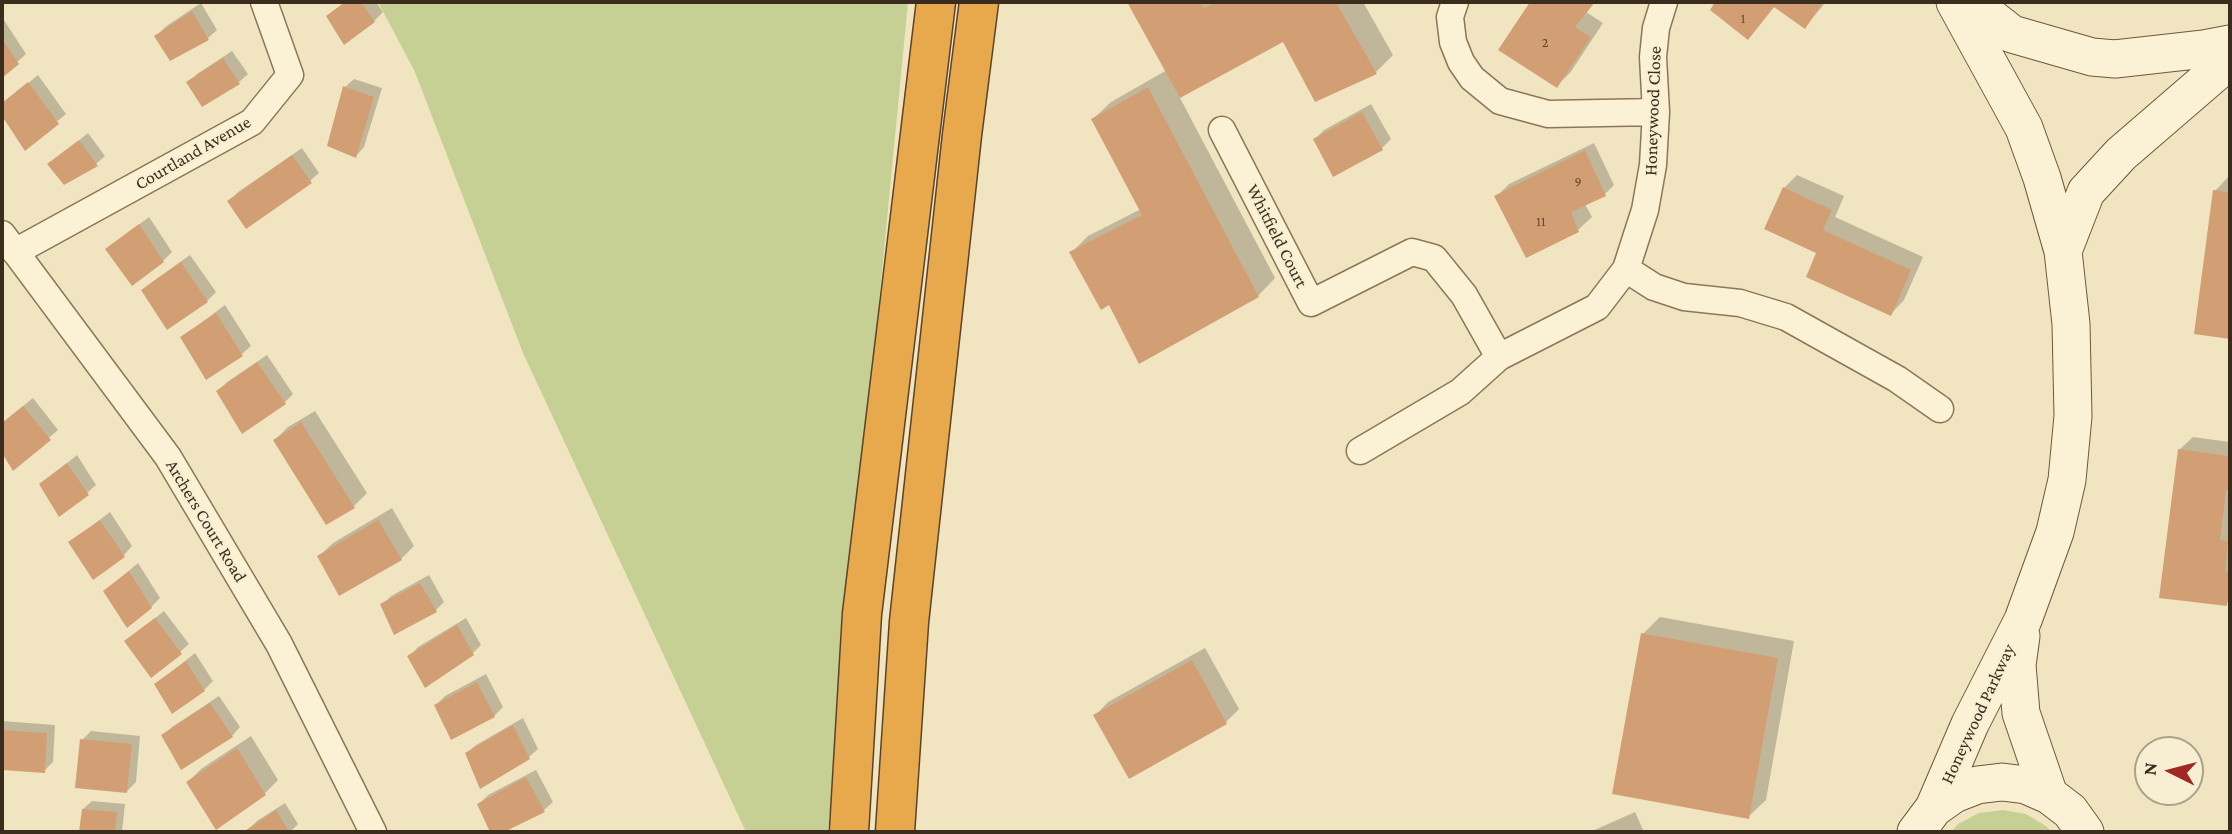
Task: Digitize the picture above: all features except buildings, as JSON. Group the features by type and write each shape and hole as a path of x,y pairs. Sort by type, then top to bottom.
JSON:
{"highway":[{"path":"849,832 862,614 936,2"},
{"path":"895,832 909,622 960,149 979,2"}],"street":[{"name":"Courtland Avenue","path":"8,243 252,122 290,75 264,2"},
{"path":"1455,2 1450,18 1453,42 1461,62 1472,78 1500,101 1548,114 1656,112"},
{"name":"Honeywood Close","path":"1360,451 1460,392 1499,357 1597,307 1626,269 1646,210 1653,165 1656,112 1653,57 1664,2"},
{"name":"Honeywood Parkway","path":"1925,820 2023,620 2055,532 2067,480 2073,416 2071,324 2063,251 2024,128 1955,2"},
{"path":"1971,2 2012,34 2092,57 2115,59 2204,50 2230,44"},
{"path":"2063,251 2086,192 2121,154 2230,60"},
{"name":"Whitfield Court","path":"1222,130 1311,303 1412,253 1434,258 1464,295 1499,357"},
{"name":"Archers Court Road","path":"8,243 168,457 279,644 373,832"},
{"path":"1626,269 1654,287 1684,297 1740,303 1786,317 1897,379 1940,409"},
{"name":"Honeywood Parkway","path":"2023,620 2017,665 2021,713 2049,795"},
{"path":"1925,820 1954,794 1977,785 2001,782 2026,785 2049,795 2070,811 2085,832"}],"green space":[{"path":"378,2 908,2 828,832 746,832 523,353 415,72"},
{"path":"2003,810 2026,814 2052,832 1951,832 1958,824 1979,813"}]}
